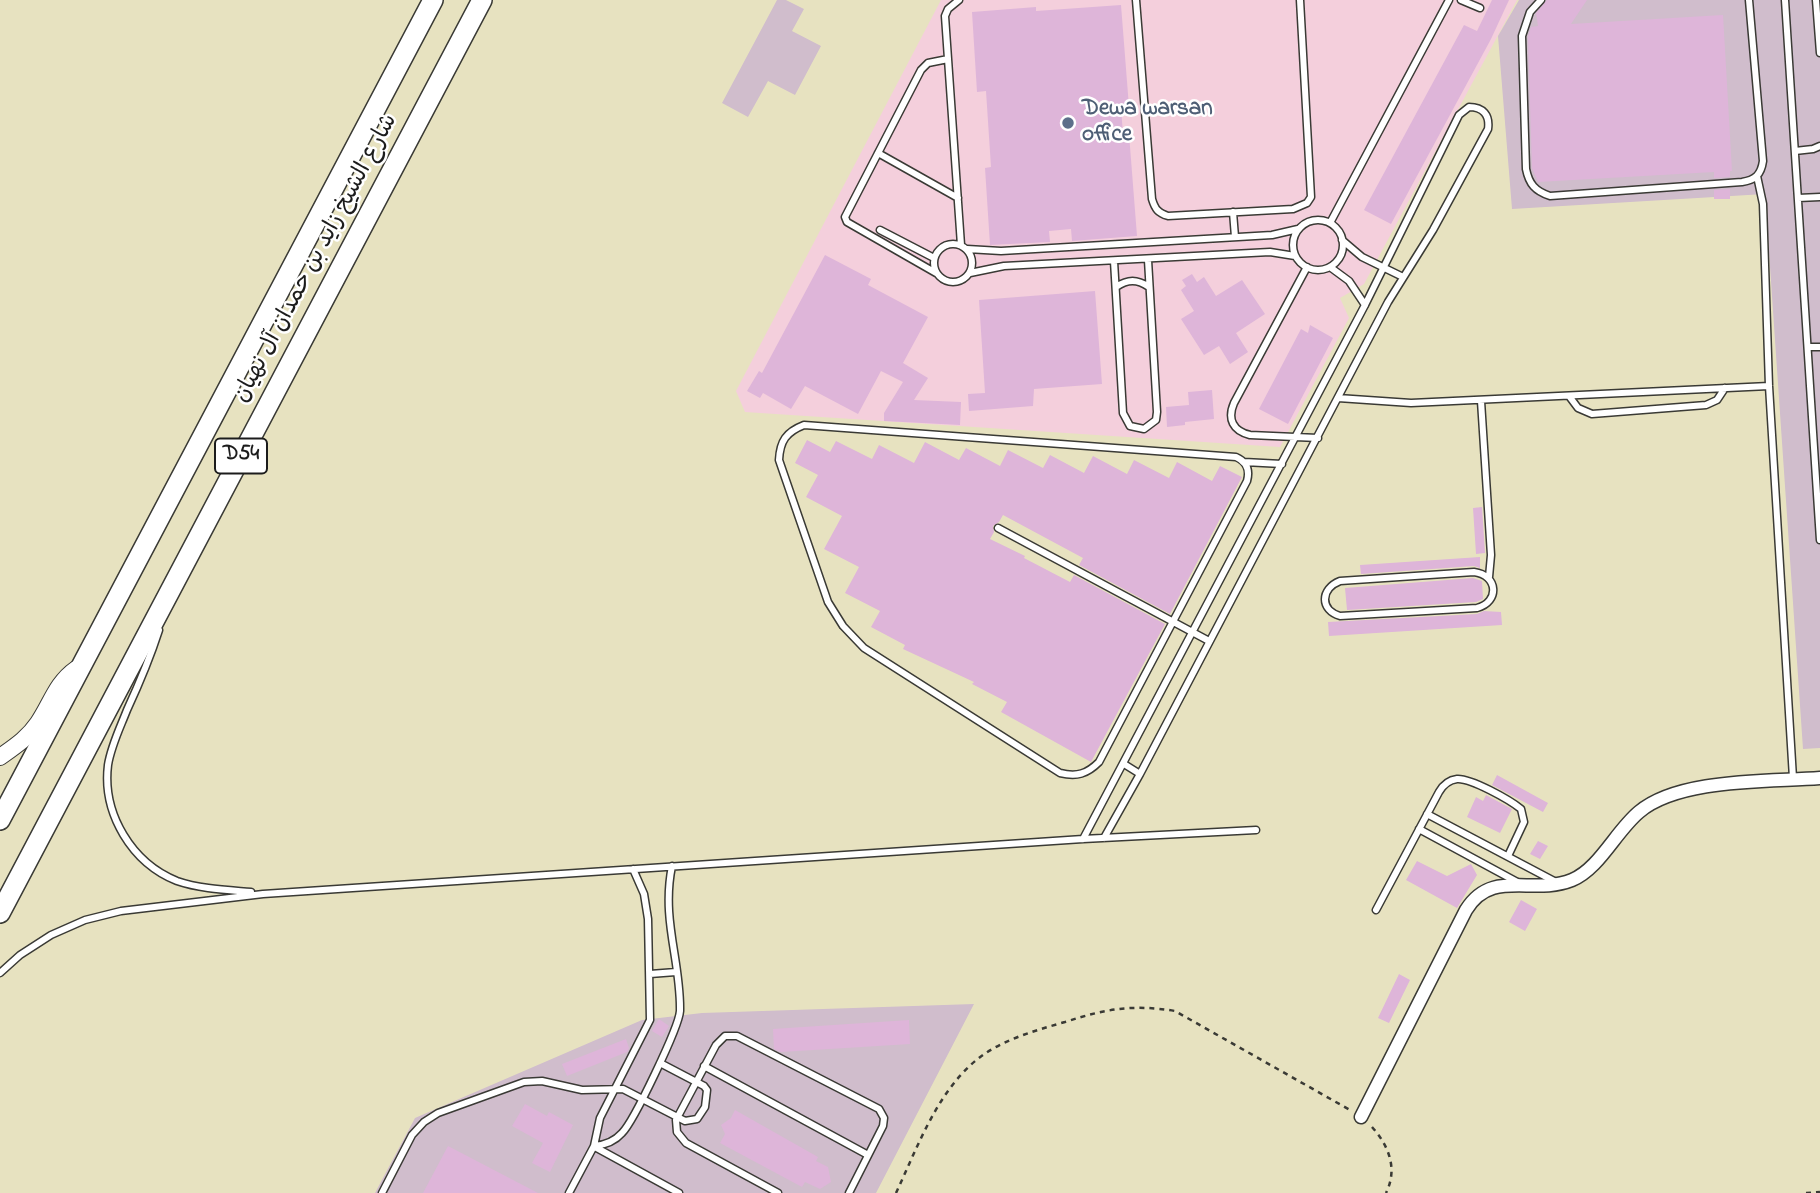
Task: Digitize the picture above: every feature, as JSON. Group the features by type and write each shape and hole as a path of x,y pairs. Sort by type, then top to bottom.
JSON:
{"main road":[{"name":"شارع الشيخ زايد بن حمدان آل نهيان","path":"0,820 433,0"},
{"name":"شارع الشيخ زايد بن حمدان آل نهيان","path":"0,913 482,0"},
{"path":"0,757 23,741 38,723 59,685 81,666"}],"street":[{"path":"1362,1117 1472,899 1493,886 1525,887 1559,884 1575,879 1590,868 1624,825 1641,810 1661,798 1683,790 1820,778"}],"lane":[{"path":"948,59 928,63 921,70 845,214 845,220 936,273 944,281 956,282 970,273 972,260 964,247 958,198 945,16 959,0"},
{"path":"1136,0 1154,208 1160,214 1168,216 1293,209 1307,203 1311,197 1300,0"},
{"path":"1330,223 1449,0"},
{"path":"1461,0 1480,8"},
{"path":"1541,0 1525,24 1521,48 1527,169 1533,187 1541,193 1560,196 1750,181 1757,176 1762,170 1763,162 1749,0"},
{"path":"1785,0 1820,540"},
{"path":"1816,0 1820,53"},
{"path":"1083,839 1282,464 1459,115 1469,107 1483,110 1487,115 1488,129 1433,230 1403,277 1104,838"},
{"path":"1795,151 1820,146"},
{"path":"878,153 958,198"},
{"path":"1757,176 1763,204 1769,386 1794,780"},
{"path":"1798,198 1820,197"},
{"path":"1233,212 1235,237"},
{"path":"936,273 934,258 947,244 1001,251 1281,234 1298,229 1312,220 1330,223 1338,230 1342,240 1362,257 1403,277"},
{"path":"1295,256 1293,243 1298,229"},
{"path":"880,230 934,258"},
{"path":"970,273 1004,266 1270,252 1295,256 1307,267 1322,269 1330,267 1340,255 1342,240"},
{"path":"1114,261 1123,413 1130,426 1137,429 1151,426 1156,420 1157,412 1148,260"},
{"path":"1307,267 1231,411 1231,420 1242,433 1318,438"},
{"path":"1330,267 1354,287 1365,304"},
{"path":"1115,287 1129,280 1136,280 1149,287"},
{"path":"1808,347 1820,346"},
{"path":"1338,398 1386,403 1481,401 1769,386"},
{"path":"1569,396 1578,408 1591,414 1706,405 1717,400 1725,388"},
{"path":"1481,401 1491,555 1489,577 1494,593 1491,600 1485,606 1477,608 1340,616 1332,614 1324,599 1332,584 1340,581 1474,572 1489,577"},
{"path":"1812,411 1820,410"},
{"path":"816,425 1236,457 1248,468 1247,481 1173,622 1099,762 1082,774 1060,773 864,648 852,637 828,602 779,460 779,448 784,437 793,429 816,425"},
{"path":"1244,462 1282,464"},
{"path":"998,528 1209,641"},
{"path":"165,600 153,649 116,737 108,765 108,794 116,822 131,847 152,867 178,881 263,894"},
{"path":"1124,764 1140,774"},
{"path":"1376,910 1443,786 1457,779 1471,782 1521,809 1524,822 1508,856"},
{"path":"1427,814 1559,884"},
{"path":"1419,829 1525,887"},
{"path":"0,973 20,955 51,935 85,920 121,911 263,894 1083,839 1256,830"},
{"path":"594,1146 609,1143 622,1133 660,1063 680,1016 667,909 672,866"},
{"path":"569,1193 594,1146 596,1129 650,1020 646,906 633,869"},
{"path":"650,974 676,972"},
{"path":"778,1193 682,1140 675,1126 677,1117 704,1066 721,1038 729,1035 737,1036 874,1106 882,1113 884,1122 849,1193"},
{"path":"382,1193 412,1135 424,1122 438,1113 524,1082 542,1081 571,1090 616,1088 630,1091 685,1121 693,1121 703,1112 708,1090 660,1063"},
{"path":"704,1066 868,1155"},
{"path":"594,1146 679,1193"}],"path":[{"path":"896,1193 925,1129 945,1095 966,1069 992,1049 1022,1035 1104,1010 1128,1006 1175,1011 1362,1117 1382,1141 1393,1167 1392,1182 1386,1193"},
{"path":"1806,1193 1820,1192"}],"shaded area":[{"path":"777,0 786,0 804,9 792,31 821,46 795,95 768,81 748,117 722,103"},
{"path":"941,0 1517,0 1364,284 1340,298 1349,318 1280,447 745,412 736,391"},
{"path":"1519,0 1820,0 1820,748 1803,749 1765,194 1512,209 1498,36"},
{"path":"974,1004 876,1193 375,1193 415,1118 642,1020 702,1013"}],"building":[{"path":"1492,0 1509,0 1491,39 1391,224 1364,210 1464,25 1477,31"},
{"path":"1547,0 1587,0 1571,24 1723,15 1732,171 1730,177 1714,178 1714,172 1538,182 1532,168 1528,37 1531,27 1538,26 1536,13"},
{"path":"1121,5 1129,107 1121,108 1123,134 1129,134 1137,236 1072,241 1071,229 1049,231 1050,242 990,245 985,168 991,167 986,91 977,92 972,12"},
{"path":"1730,189 1730,199 1714,199 1714,190"},
{"path":"825,255 871,279 868,285 928,317 903,363 928,378 914,400 961,402 960,425 884,421 884,413 903,382 881,371 858,414 805,386 791,409 763,393 760,398 747,391 759,371 762,373"},
{"path":"1192,274 1197,282 1204,277 1216,296 1242,280 1265,314 1236,333 1248,352 1230,364 1219,346 1204,355 1181,319 1194,311 1181,290 1186,286 1182,280"},
{"path":"1095,291 1102,384 1034,389 1033,406 969,411 968,394 985,393 979,300"},
{"path":"1310,325 1333,338 1288,424 1259,409 1301,329 1308,333"},
{"path":"1212,390 1214,419 1167,427 1166,407 1189,405 1188,392"},
{"path":"807,440 830,452 836,441 872,459 879,445 914,463 925,442 959,460 966,448 1000,466 1008,450 1043,468 1050,455 1084,473 1093,456 1127,474 1134,460 1169,478 1177,462 1212,481 1220,466 1242,477 1170,614 1079,565 1083,558 1003,515 993,526 994,532 990,539 1070,582 1074,575 1165,624 1091,762 1001,712 1007,702 972,684 974,682 903,649 905,645 871,627 880,611 845,593 859,567 824,549 842,516 806,497 818,475 795,463"},
{"path":"1482,507 1485,553 1476,554 1473,508"},
{"path":"1480,557 1480,568 1474,566 1361,574 1360,565"},
{"path":"1473,578 1482,581 1483,599 1476,602 1347,610 1345,588"},
{"path":"1484,611 1501,612 1502,625 1329,636 1328,622 1477,614"},
{"path":"1497,775 1548,803 1543,812 1492,785"},
{"path":"1486,795 1512,809 1500,833 1467,817 1476,797 1483,801"},
{"path":"1538,841 1548,846 1540,859 1530,854"},
{"path":"1417,861 1447,876 1471,864 1477,875 1457,908 1406,880"},
{"path":"1521,900 1537,909 1525,931 1509,922"},
{"path":"1399,974 1410,980 1389,1023 1378,1018"},
{"path":"659,1019 669,1026 662,1037 652,1031"},
{"path":"909,1020 910,1044 781,1052 774,1049 773,1029"},
{"path":"626,1039 629,1048 627,1052 567,1076 562,1064"},
{"path":"525,1104 547,1116 549,1112 573,1125 550,1172 532,1163 543,1143 512,1126"},
{"path":"735,1110 818,1157 816,1161 828,1167 831,1182 820,1189 805,1182 802,1187 720,1143 725,1134 721,1125 731,1118"},
{"path":"448,1146 538,1193 423,1193"}],"place":[{"name":"Dewa warsan office","path":"1068,123"}]}
